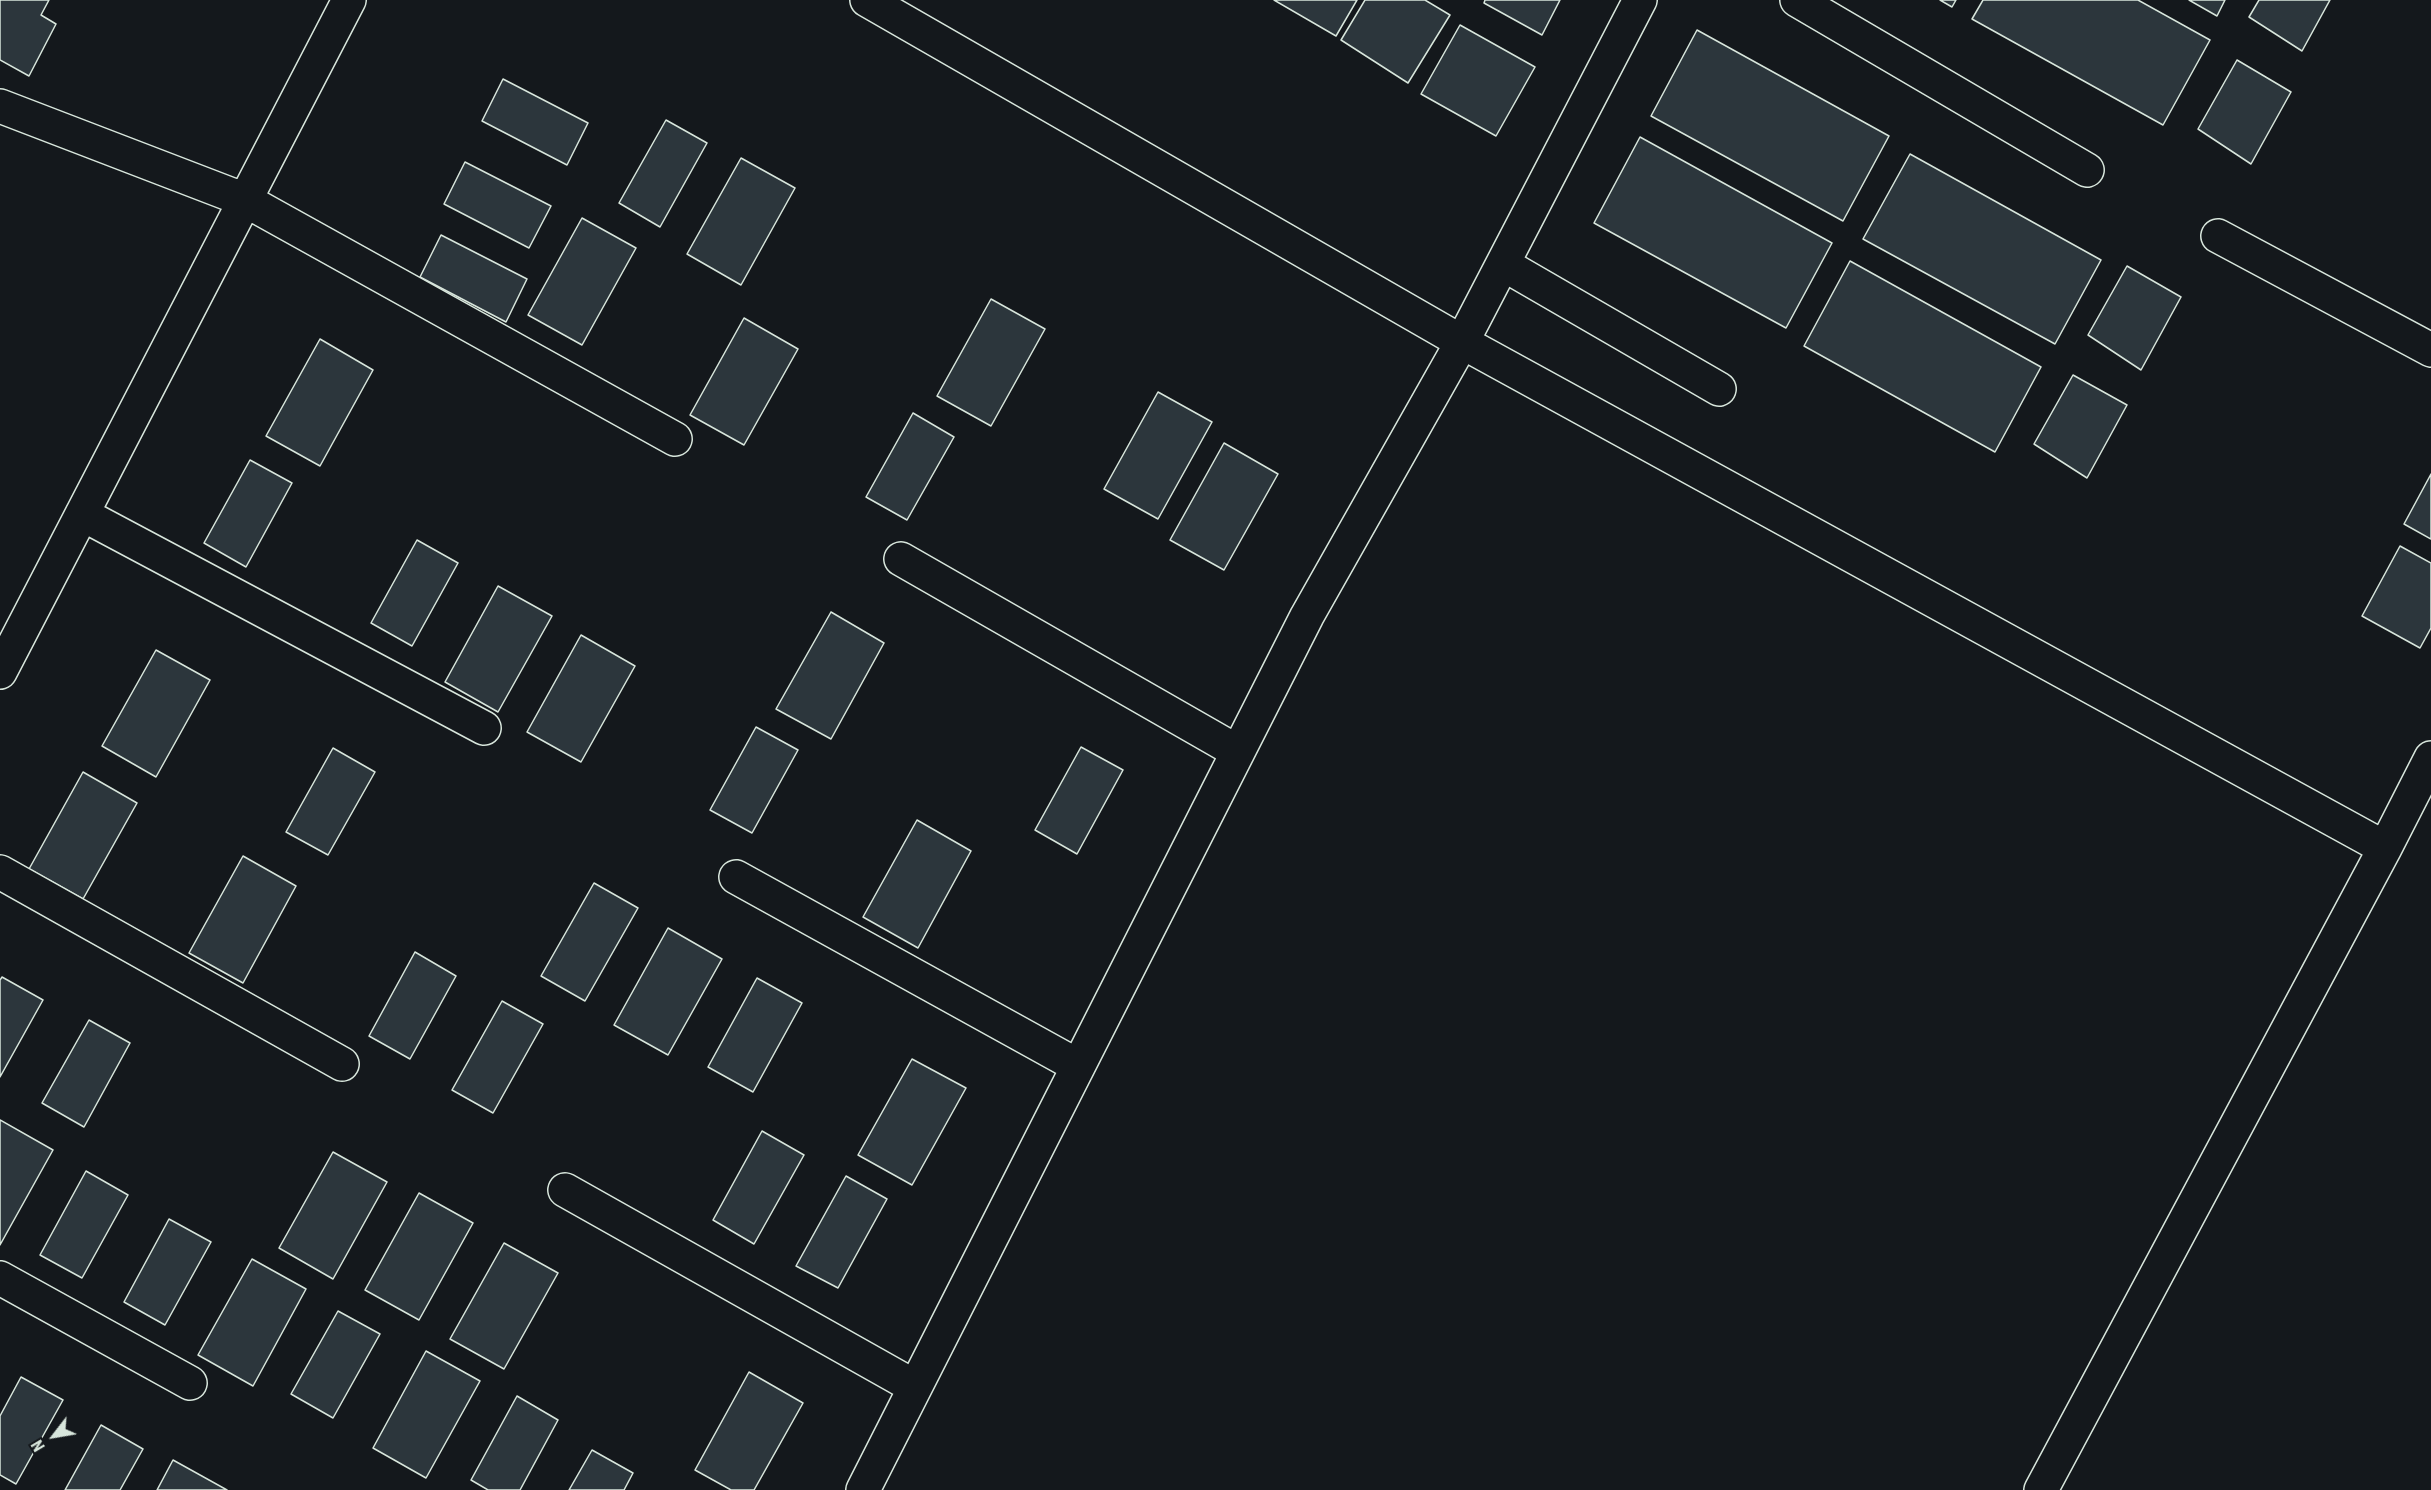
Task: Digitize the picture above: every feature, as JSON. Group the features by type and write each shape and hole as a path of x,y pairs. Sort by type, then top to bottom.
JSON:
{"street":[{"path":"0,672 349,0"},
{"path":"867,0 1462,342 2385,848"},
{"path":"863,1490 1307,616 1462,342 1640,0"},
{"path":"1797,0 2087,170"},
{"path":"0,106 245,200 675,439"},
{"path":"2218,236 2431,350"},
{"path":"1503,264 1719,389"},
{"path":"82,514 484,728"},
{"path":"901,559 1238,752"},
{"path":"2041,1490 2431,758"},
{"path":"0,872 342,1064"},
{"path":"736,877 1078,1066"},
{"path":"565,1190 915,1388"},
{"path":"0,1278 190,1383"}],"building":[{"path":"0,0 49,0 41,15 56,24 29,76 0,60"},
{"path":"1274,0 1357,0 1336,36"},
{"path":"1365,0 1425,0 1450,15 1408,83 1341,40"},
{"path":"1485,0 1560,0 1542,35 1484,3"},
{"path":"1940,0 1956,0 1952,7"},
{"path":"1983,0 2138,0 2210,40 2163,125 1972,19"},
{"path":"2189,0 2225,0 2217,16"},
{"path":"2259,0 2330,0 2302,51 2249,17"},
{"path":"1460,25 1535,67 1496,136 1421,94"},
{"path":"1697,30 1889,136 1843,221 1651,116"},
{"path":"2237,60 2291,92 2251,164 2198,129"},
{"path":"503,79 588,123 567,165 482,121"},
{"path":"666,120 707,143 660,227 619,203"},
{"path":"1640,137 1832,243 1786,328 1594,223"},
{"path":"1910,154 2101,260 2055,344 1863,239"},
{"path":"741,158 795,188 741,285 687,254"},
{"path":"465,162 551,206 529,248 444,204"},
{"path":"582,218 636,248 582,345 528,315"},
{"path":"441,235 527,279 506,322 420,277"},
{"path":"1850,261 2041,367 1995,452 1804,346"},
{"path":"2127,266 2181,297 2141,370 2088,335"},
{"path":"991,299 1045,329 991,426 937,396"},
{"path":"744,318 798,349 744,445 690,415"},
{"path":"320,339 373,370 320,466 266,436"},
{"path":"2073,375 2127,405 2087,478 2034,444"},
{"path":"1158,392 1212,422 1158,519 1104,489"},
{"path":"913,413 954,437 907,520 866,497"},
{"path":"1224,443 1278,474 1224,570 1170,540"},
{"path":"250,460 292,483 246,567 204,543"},
{"path":"2431,474 2431,539 2404,524"},
{"path":"417,540 458,563 412,646 371,623"},
{"path":"2400,546 2431,563 2431,628 2420,648 2362,616"},
{"path":"498,586 552,616 498,712 445,682"},
{"path":"831,612 884,643 831,739 776,709"},
{"path":"581,635 635,666 581,762 527,732"},
{"path":"156,650 210,680 156,777 102,746"},
{"path":"756,727 798,750 752,833 710,810"},
{"path":"1081,747 1123,770 1077,854 1035,830"},
{"path":"333,748 375,772 328,855 286,832"},
{"path":"83,772 137,803 83,899 29,869"},
{"path":"917,820 971,851 918,948 863,917"},
{"path":"243,856 296,886 243,983 189,953"},
{"path":"594,883 638,908 585,1001 541,976"},
{"path":"668,928 722,959 668,1055 614,1025"},
{"path":"415,952 456,976 410,1059 369,1036"},
{"path":"2,977 43,1000 0,1077 0,980"},
{"path":"757,978 802,1003 753,1092 708,1067"},
{"path":"502,1001 543,1024 493,1113 452,1090"},
{"path":"89,1020 130,1043 84,1127 42,1103"},
{"path":"912,1059 966,1088 912,1185 858,1155"},
{"path":"0,1120 53,1150 0,1245"},
{"path":"762,1131 804,1155 754,1244 713,1220"},
{"path":"333,1152 387,1182 333,1279 279,1248"},
{"path":"86,1171 128,1195 82,1278 40,1255"},
{"path":"846,1176 887,1199 838,1288 796,1266"},
{"path":"419,1193 473,1223 419,1320 365,1290"},
{"path":"169,1219 211,1242 165,1325 124,1302"},
{"path":"504,1243 558,1273 504,1369 450,1339"},
{"path":"252,1259 306,1289 253,1386 198,1355"},
{"path":"338,1311 380,1334 333,1418 291,1394"},
{"path":"426,1351 480,1381 426,1478 373,1448"},
{"path":"749,1372 803,1403 754,1490 731,1490 695,1470"},
{"path":"21,1377 63,1400 16,1484 0,1475 0,1416"},
{"path":"517,1396 558,1420 520,1490 488,1490 471,1480"},
{"path":"101,1425 143,1449 120,1490 65,1490"},
{"path":"592,1450 633,1473 624,1490 569,1490"},
{"path":"173,1460 227,1490 157,1490"}]}
